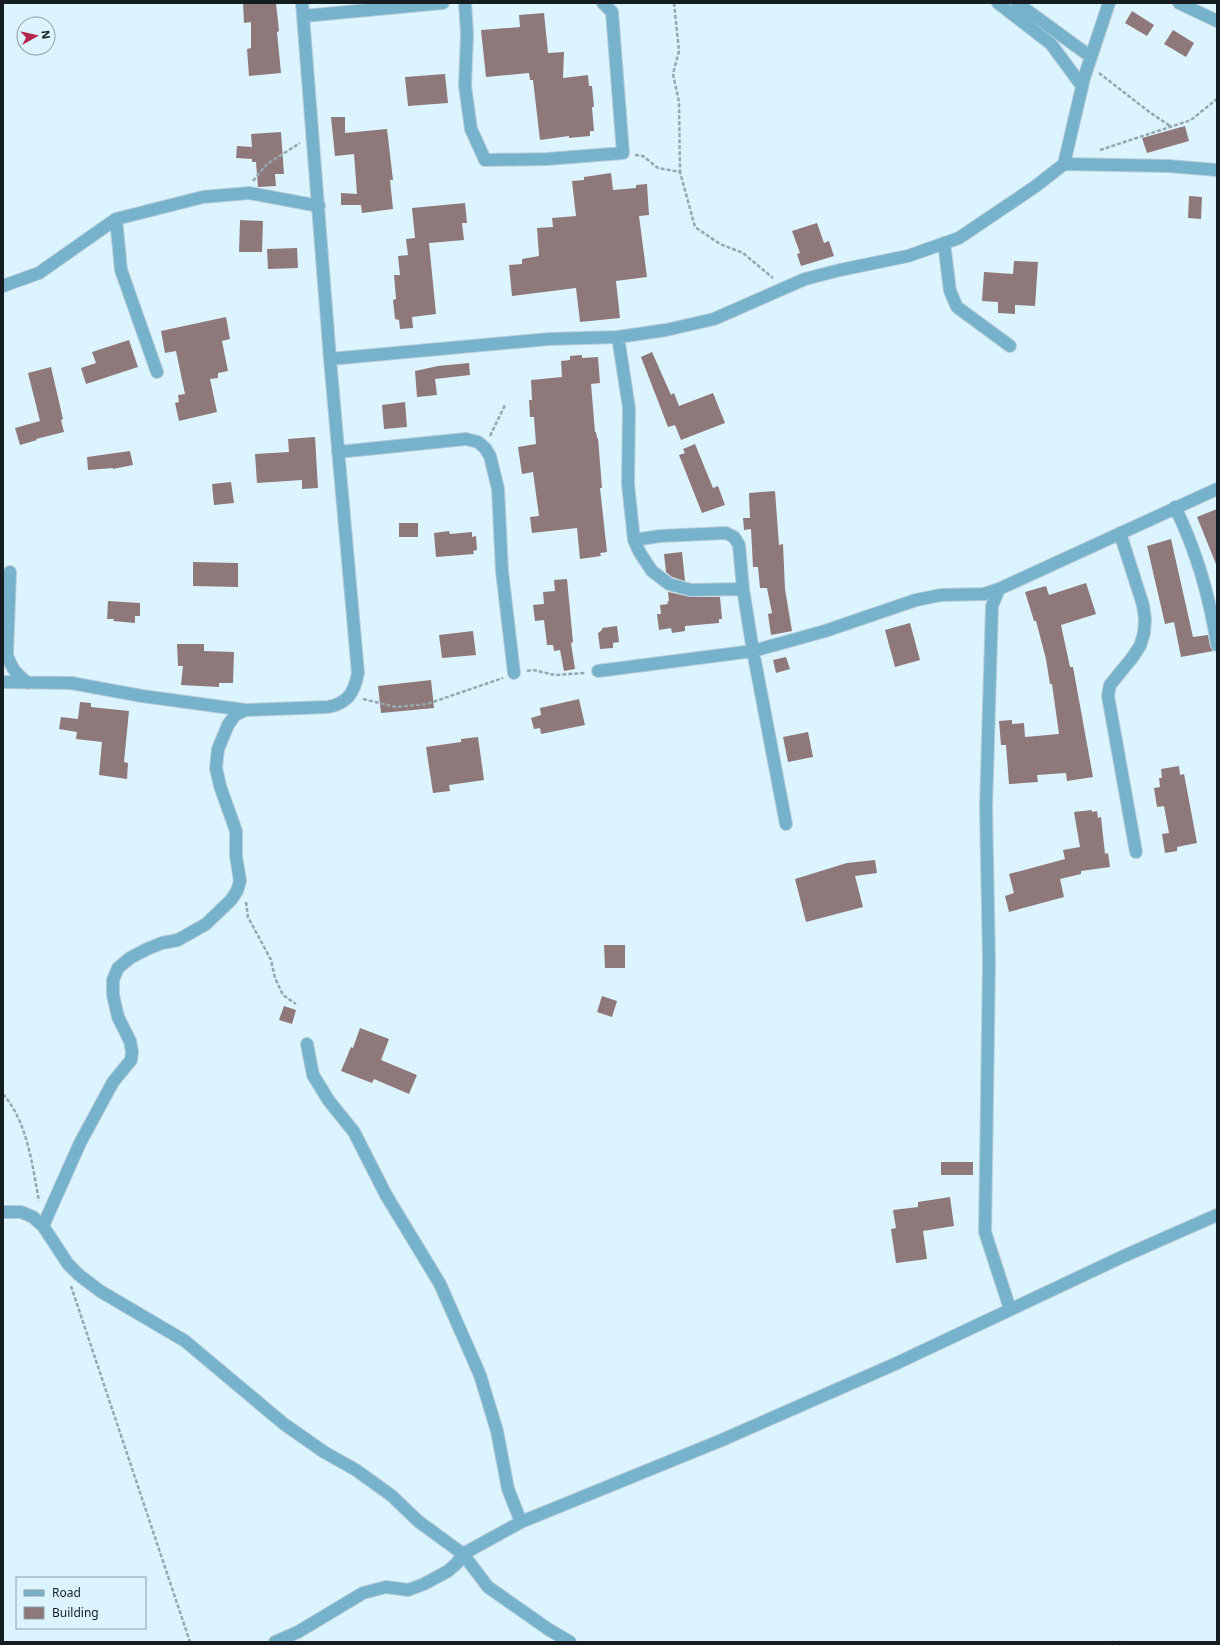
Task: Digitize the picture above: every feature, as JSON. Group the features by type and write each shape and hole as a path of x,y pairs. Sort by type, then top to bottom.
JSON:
{"street":[{"path":"3,682 71,683 142,696 246,710 328,707 340,704 349,697 355,686 358,673 330,359 314,138 302,3"},
{"path":"304,16 443,3"},
{"path":"465,3 467,34 465,86 471,129 485,160 547,159 623,153 612,12 603,3"},
{"path":"998,3 1051,44 1082,86"},
{"path":"1018,3 1089,61"},
{"path":"1064,164 1082,86 1109,3"},
{"path":"1179,3 1217,20"},
{"path":"330,359 549,339 618,337 666,330 714,319 805,279 908,256 959,238 1036,186 1064,164 1168,166 1217,170"},
{"path":"3,286 39,273 116,219 203,197 249,193 319,206"},
{"path":"116,219 121,270 157,372"},
{"path":"944,243 950,292 957,306 1010,346"},
{"path":"618,337 629,408 628,484 634,540 640,553 652,571 669,584 691,590 744,590"},
{"path":"338,452 466,439 478,442 485,448 490,456 498,489 502,571 514,673"},
{"path":"598,671 753,651 825,631 916,600 941,595 984,594 999,589 1217,489"},
{"path":"1175,507 1188,534 1213,619 1217,645"},
{"path":"634,540 660,536 726,533 734,537 739,545 753,651 786,824"},
{"path":"1120,533 1143,605 1145,619 1144,633 1140,646 1110,685 1108,696 1136,852"},
{"path":"10,572 7,655 12,668 28,683"},
{"path":"999,589 992,606 986,807 989,963 985,1232 1010,1309"},
{"path":"43,1226 80,1143 113,1082 130,1060 132,1052 130,1040 118,1017 113,995 113,980 118,968 130,958 147,949 162,943 178,940 206,924 231,900 237,891 240,881 236,856 236,831 220,786 216,768 218,749 228,725 235,715 246,710"},
{"path":"307,1044 313,1075 329,1101 354,1132 386,1195 440,1284 480,1375 497,1432 508,1489 521,1522"},
{"path":"3,1212 21,1212 33,1217 43,1226 68,1264 79,1275 100,1291 185,1341 284,1424 324,1452 356,1470 392,1496 418,1521 463,1554 488,1587 548,1629 570,1642"},
{"path":"275,1642 298,1632 363,1593 386,1587 408,1590 424,1584 448,1571 457,1563 463,1554 521,1522 736,1434 895,1364 1124,1256 1217,1216"}],"path":[{"path":"674,3 679,51 673,74 679,102 680,172 695,227 720,244 743,253 765,273 787,288"},
{"path":"1089,61 1148,111 1170,126"},
{"path":"1087,164 1098,151 1191,120 1217,99"},
{"path":"243,194 267,164 301,142 314,138"},
{"path":"623,153 642,156 658,168 680,172"},
{"path":"485,448 505,405"},
{"path":"349,697 367,699 396,707 427,704 490,683 514,673 533,670 555,675 598,671"},
{"path":"240,881 248,917 271,960 275,978 283,995 296,1004"},
{"path":"3,1094 20,1118 34,1176 43,1226"},
{"path":"69,1280 190,1642"},
{"path":"1111,1642 1123,1642"}],"building":[{"path":"243,3 276,3 281,73 249,76 247,49 251,48 251,22 244,23"},
{"path":"1132,11 1154,25 1147,36 1125,23"},
{"path":"544,13 548,53 564,52 563,78 588,75 589,86 592,86 594,107 592,107 594,131 590,131 590,136 569,138 569,136 540,140 533,80 530,80 529,73 486,77 481,30 520,27 519,15"},
{"path":"1173,30 1194,43 1186,57 1164,44"},
{"path":"445,74 448,103 408,106 405,77"},
{"path":"331,117 345,117 345,133 387,129 393,180 390,180 393,209 362,213 361,205 341,205 341,193 357,194 354,154 335,156"},
{"path":"1185,126 1189,141 1147,153 1142,138"},
{"path":"281,132 284,174 275,174 276,186 258,187 256,162 252,162 252,159 236,158 237,146 252,147 251,134"},
{"path":"611,173 613,190 636,188 636,185 647,184 649,215 639,216 647,277 616,281 620,318 580,322 576,288 512,296 509,265 522,264 522,259 539,256 537,228 553,227 552,218 576,216 572,181 584,180 584,177"},
{"path":"1189,196 1202,197 1201,219 1188,218"},
{"path":"465,203 467,223 462,223 464,240 429,243 436,314 412,317 413,328 400,329 399,320 395,319 393,300 396,299 394,275 400,275 398,256 408,255 406,239 415,238 412,208"},
{"path":"240,220 263,221 262,252 239,252"},
{"path":"817,223 824,243 829,241 834,256 801,266 797,254 800,253 792,231"},
{"path":"297,248 298,268 268,269 267,249"},
{"path":"1014,261 1038,262 1035,306 1015,305 1015,314 998,313 998,302 982,301 984,272 1013,274"},
{"path":"226,317 230,339 222,341 228,371 218,373 218,378 210,379 217,412 179,421 175,403 179,402 178,395 185,394 176,351 165,353 161,331"},
{"path":"129,340 138,367 86,384 81,368 96,363 92,352"},
{"path":"652,352 671,395 674,393 679,406 713,393 725,423 681,440 675,425 668,427 641,357"},
{"path":"582,355 582,358 598,357 600,383 591,384 595,432 598,438 602,488 600,488 607,552 600,553 601,556 580,559 577,528 532,533 530,517 539,516 533,472 522,474 518,447 536,444 534,417 530,417 529,400 532,400 531,380 562,377 561,361 570,360 570,356"},
{"path":"469,363 470,375 435,379 437,395 417,397 415,371 438,366"},
{"path":"51,367 63,419 61,420 64,432 36,439 37,440 20,445 15,428 40,421 28,373"},
{"path":"405,402 407,427 384,429 382,405"},
{"path":"315,437 318,488 302,489 302,480 257,483 255,454 289,452 288,439"},
{"path":"695,444 713,488 718,486 725,505 702,513 679,455 685,453 683,449"},
{"path":"130,451 133,465 113,469 88,470 87,457"},
{"path":"231,482 234,503 214,505 212,484"},
{"path":"775,491 779,545 783,544 785,589 792,631 771,635 768,614 772,613 767,588 760,588 758,567 753,567 751,529 744,530 743,518 750,518 749,493"},
{"path":"1217,509 1217,564 1216,564 1197,517"},
{"path":"399,523 418,523 418,537 399,537"},
{"path":"449,531 450,534 472,532 472,537 476,536 477,550 473,551 474,554 436,557 434,533"},
{"path":"1171,539 1193,637 1208,635 1210,646 1213,651 1181,657 1174,622 1165,624 1147,546"},
{"path":"682,552 685,581 672,577 666,572 664,554"},
{"path":"193,562 238,563 238,587 193,586"},
{"path":"567,579 573,642 571,643 575,669 564,671 560,650 554,651 553,645 547,645 544,620 535,621 533,605 544,604 543,592 555,591 554,580"},
{"path":"1086,583 1096,614 1061,625 1070,667 1073,667 1093,777 1067,781 1066,773 1037,775 1038,782 1009,784 1006,745 1001,745 999,721 1012,720 1012,724 1024,723 1025,737 1059,734 1052,684 1050,684 1046,659 1036,621 1034,621 1025,592 1046,586 1049,595"},
{"path":"668,592 691,597 720,597 722,619 719,619 719,623 685,626 685,631 672,633 671,628 659,630 657,614 661,614 660,605 668,604"},
{"path":"108,601 140,603 140,616 135,616 135,623 107,619"},
{"path":"910,623 920,660 895,667 885,630"},
{"path":"617,626 619,642 613,643 613,648 600,649 598,633 602,630 602,628"},
{"path":"473,631 476,655 442,658 439,635"},
{"path":"177,644 204,644 204,651 234,652 233,683 219,683 219,687 181,685 183,666 178,666"},
{"path":"786,657 790,669 776,673 773,660"},
{"path":"431,680 434,708 381,713 378,686"},
{"path":"579,699 585,725 541,734 540,728 534,729 531,718 541,715 540,708"},
{"path":"80,702 91,703 91,707 129,711 124,762 128,763 127,779 99,775 102,742 76,739 77,732 59,729 61,717 78,719"},
{"path":"808,732 813,757 788,762 783,737"},
{"path":"478,737 484,780 449,785 450,791 433,793 426,747 461,742 461,739"},
{"path":"1179,766 1180,775 1184,774 1197,843 1177,847 1177,851 1165,853 1162,834 1169,833 1164,806 1157,807 1154,788 1160,787 1159,778 1162,778 1161,769"},
{"path":"1092,810 1092,812 1097,811 1098,818 1101,817 1105,854 1108,853 1110,867 1081,871 1081,874 1060,879 1064,897 1009,912 1005,896 1014,893 1009,874 1065,859 1063,850 1080,847 1074,812"},
{"path":"875,860 877,873 855,876 863,907 806,922 795,879 847,863"},
{"path":"604,945 625,945 625,968 605,968"},
{"path":"602,996 617,1001 612,1017 597,1012"},
{"path":"284,1006 296,1010 292,1024 279,1020"},
{"path":"360,1028 389,1039 381,1060 417,1075 409,1094 374,1079 372,1083 341,1071 351,1047 353,1048"},
{"path":"941,1162 973,1162 973,1175 941,1175"},
{"path":"950,1197 954,1226 923,1231 927,1259 896,1263 891,1229 896,1228 893,1210 918,1207 918,1202"}]}
